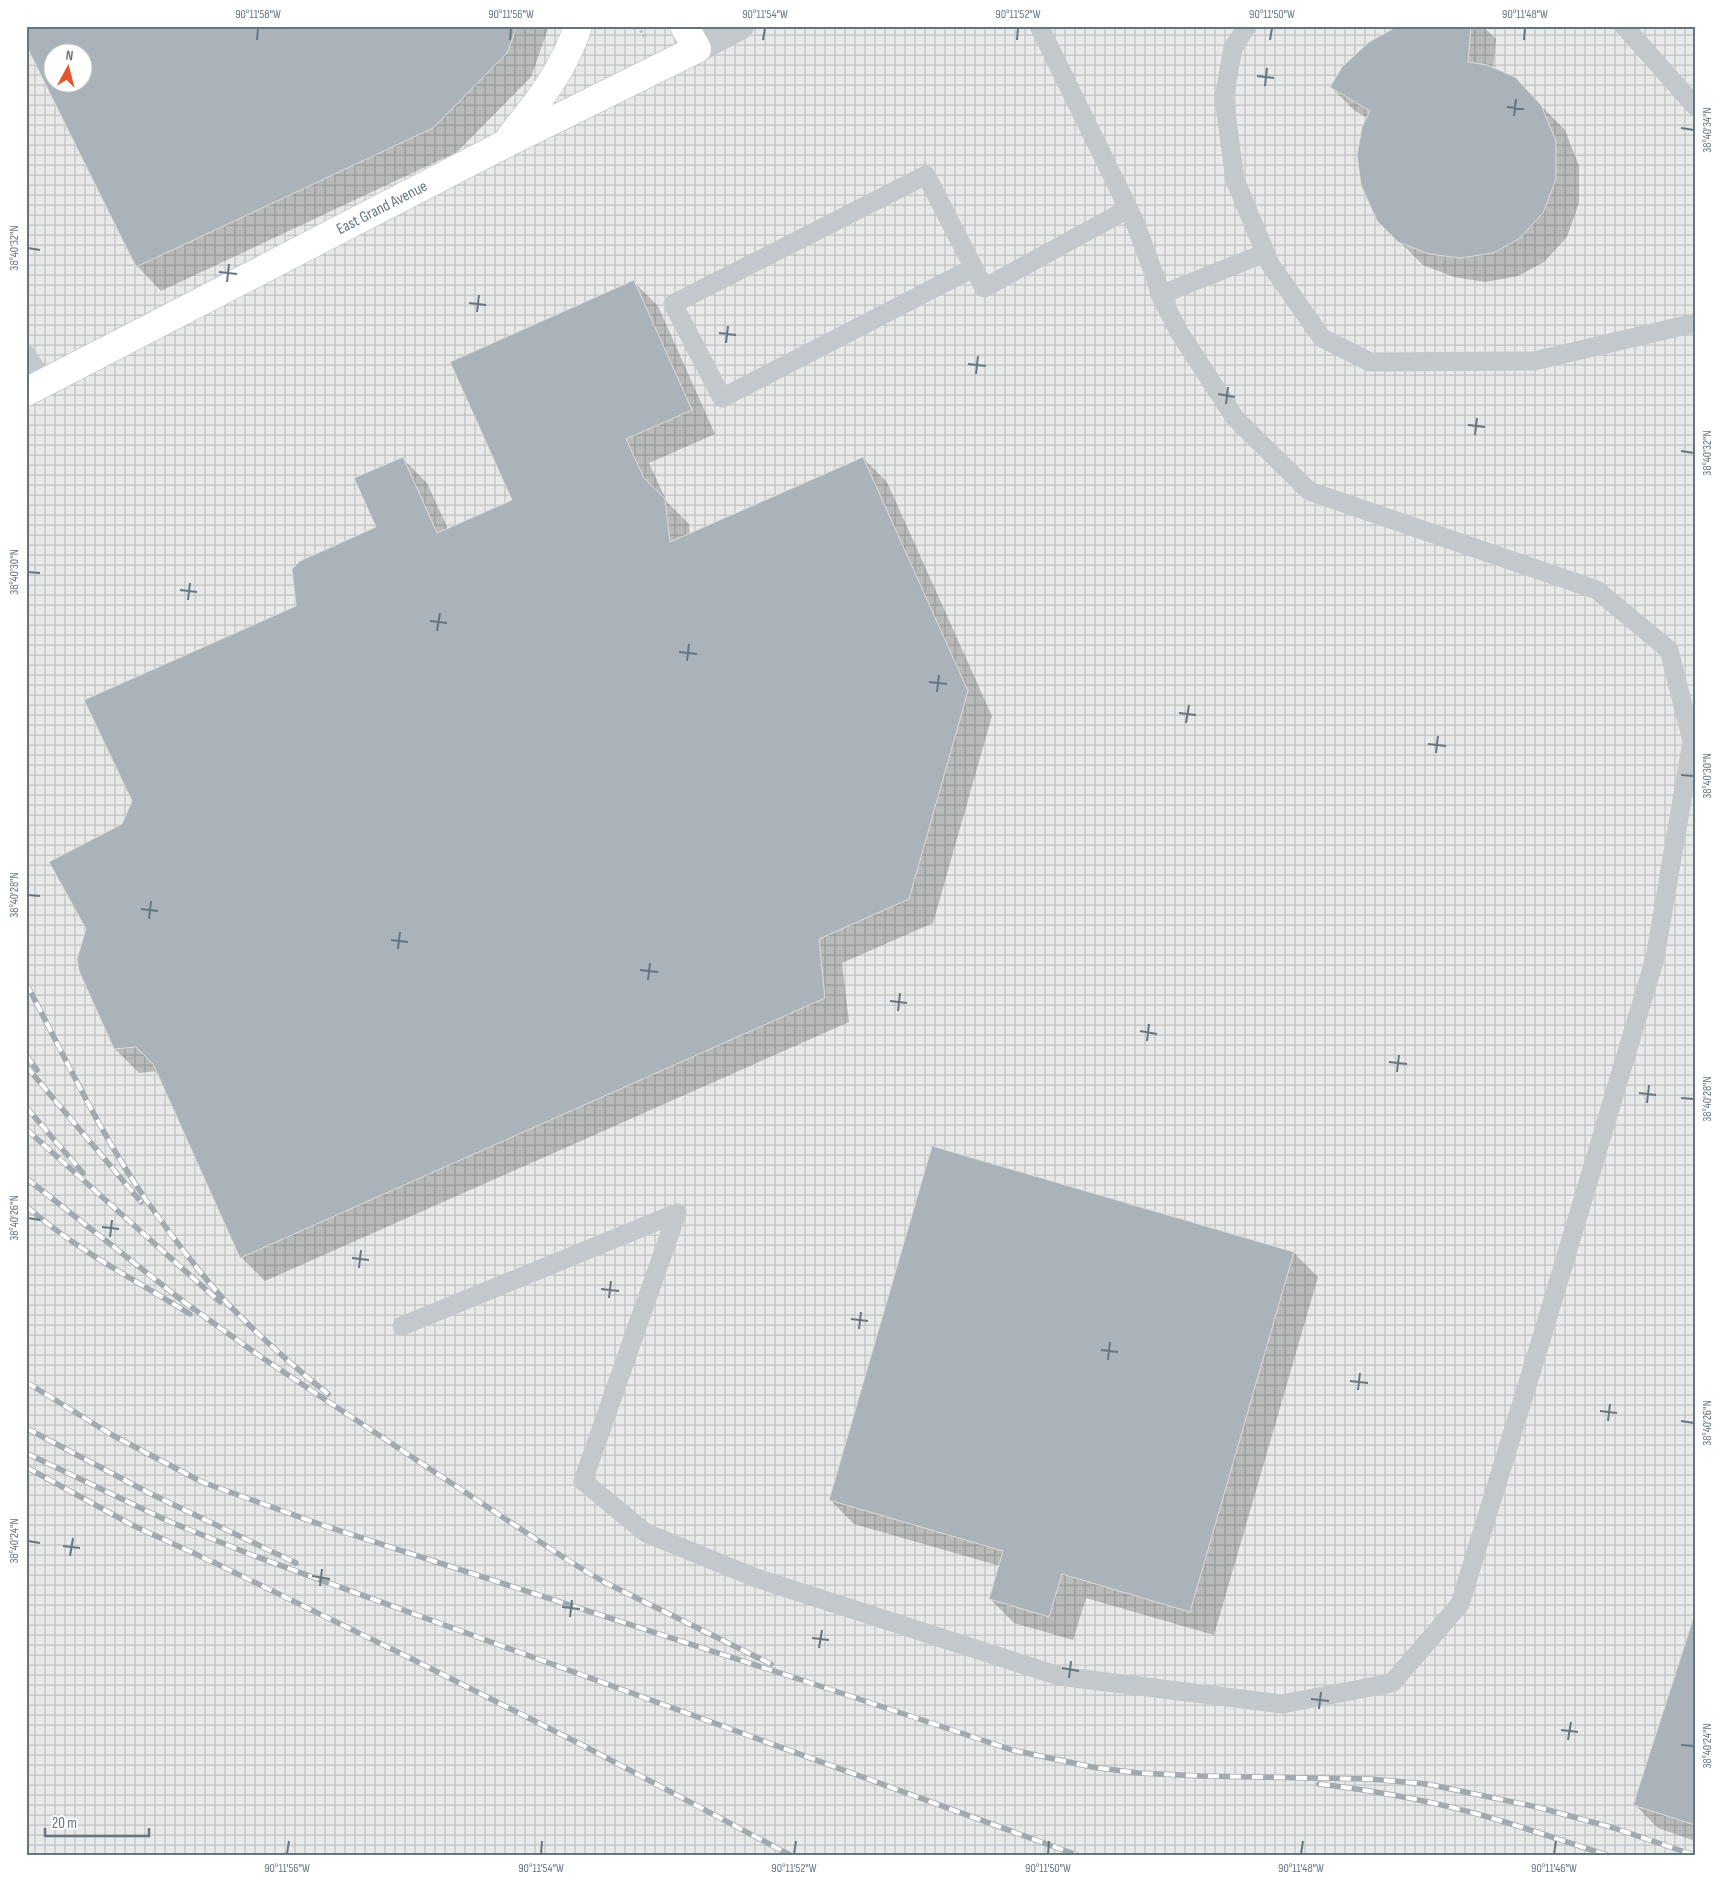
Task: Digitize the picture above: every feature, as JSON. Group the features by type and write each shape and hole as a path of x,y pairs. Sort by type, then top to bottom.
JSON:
{"main road":[{"path":"503,145 535,107 555,75 578,26"},
{"name":"East Grand Avenue","path":"36,387 503,145 691,38"}],"street":[{"name":"East Grand Avenue","path":"691,38 740,26"}],"lane":[{"path":"402,1326 677,1214 583,1481 646,1533 756,1578 1060,1676 1282,1704 1392,1683 1460,1604 1655,958 1692,741 1669,650 1596,590 1308,491 1235,418 1179,332 1160,295 1157,282 1128,209 1039,26"},
{"path":"1247,26 1233,48 1224,98 1235,180 1270,264 1322,338 1370,362 1534,361 1695,323"},
{"path":"1624,26 1695,106"},
{"path":"973,268 722,398 673,304 926,175 984,288 1128,209"},
{"path":"1160,295 1265,253"},
{"path":"26,354 36,387"}],"path":[{"path":"638,26 645,38"}],"shaded area":[{"path":"26,26 1695,26 1695,1855 26,1855"}],"building":[{"path":"26,26 517,26 507,53 433,128 136,267 49,92 92,92 92,42 42,42 42,77 26,45"},
{"path":"1398,26 1471,26 1468,62 1487,65 1515,77 1541,105 1556,141 1556,179 1543,213 1520,238 1493,253 1460,258 1429,254 1398,242 1377,221 1361,185 1357,155 1362,127 1370,111 1330,87 1342,67 1369,42"},
{"path":"634,280 692,410 626,439 644,478 665,499 670,542 863,457 968,691 909,899 819,939 825,998 240,1258 153,1064 136,1047 114,1049 79,971 77,959 86,929 49,862 122,824 132,801 84,700 296,606 292,569 300,561 376,527 354,478 403,457 437,533 512,500 450,362"},
{"path":"932,1146 1294,1252 1190,1612 1062,1574 1049,1617 989,1599 1003,1551 829,1500"},
{"path":"1695,1613 1695,1825 1633,1805"}],"railway":[{"path":"26,983 99,1124 132,1178 168,1230 229,1305 277,1351 328,1394"},
{"path":"26,1055 37,1070"},
{"path":"26,1066 141,1202"},
{"path":"26,1107 83,1173"},
{"path":"26,1129 220,1302"},
{"path":"26,1178 184,1302 264,1359 569,1561 604,1582 771,1664"},
{"path":"26,1206 65,1237 190,1314"},
{"path":"26,1382 112,1435 202,1482 322,1525 1012,1750 1092,1767 1138,1773 1370,1779 1427,1784 1537,1807 1614,1828 1694,1855"},
{"path":"26,1428 151,1494 296,1563"},
{"path":"26,1453 168,1521 252,1555 1077,1855"},
{"path":"26,1467 132,1525 213,1562 406,1656 584,1746 790,1855"},
{"path":"1319,1784 1363,1790 1452,1807 1509,1823 1607,1855"}]}
